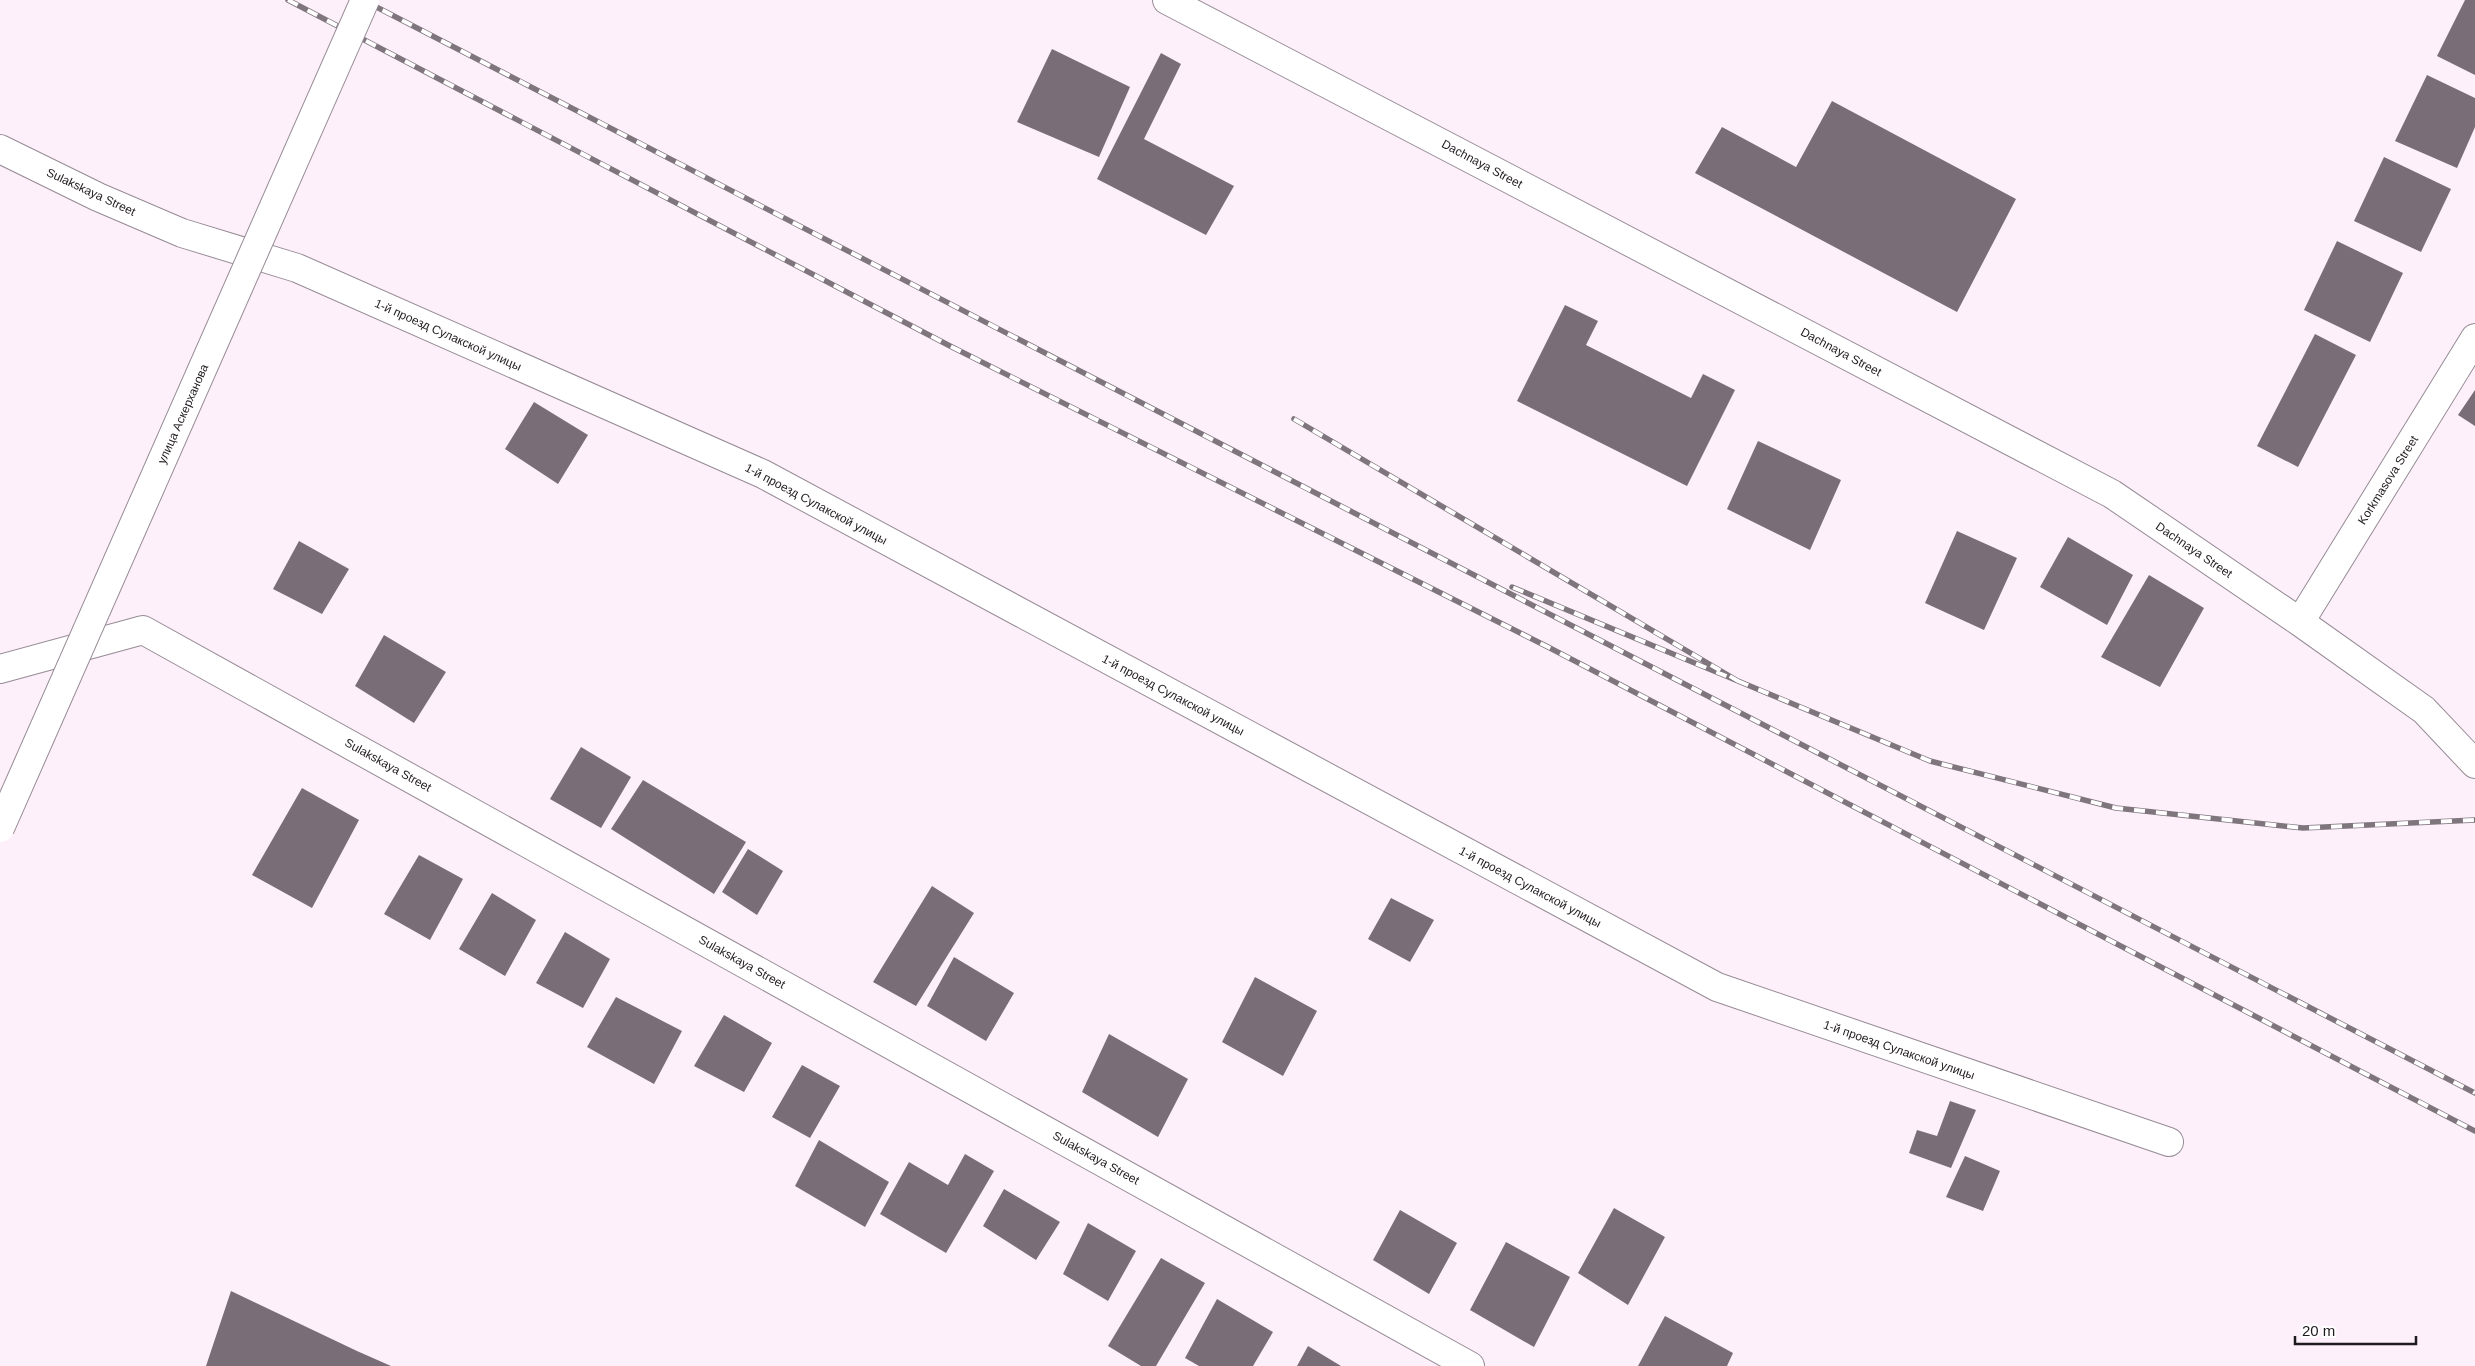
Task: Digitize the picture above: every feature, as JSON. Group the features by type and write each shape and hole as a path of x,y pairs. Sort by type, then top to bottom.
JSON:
{"street":[{"name":"улица Аскерханова","path":"0,828 365,0"},
{"name":"Dachnaya Street","path":"1167,0 2112,494 2300,622 2424,710 2475,764"},
{"name":"Sulakskaya Street","path":"0,149 98,197 182,233"},
{"name":"1-й проезд Сулакской улицы","path":"182,233 297,268 763,474 1717,988 2169,1142"},
{"name":"Korkmasova Street","path":"2300,622 2475,338"},
{"name":"Sulakskaya Street","path":"0,669 143,630 1470,1366"}],"building":[{"path":"2465,0 2475,0 2475,75 2437,56"},
{"path":"1052,49 1130,87 1099,157 1017,122"},
{"path":"1161,53 1181,64 1144,139 1234,186 1206,235 1097,179"},
{"path":"2427,75 2475,98 2475,127 2457,168 2395,141"},
{"path":"1832,101 2016,199 1957,312 1695,173 1722,127 1796,167"},
{"path":"2384,157 2451,189 2421,252 2354,221"},
{"path":"2337,241 2403,273 2370,342 2304,310"},
{"path":"1565,305 1598,321 1586,345 1691,398 1703,374 1735,390 1687,486 1517,401"},
{"path":"2315,334 2356,355 2298,467 2257,446"},
{"path":"2475,390 2475,426 2458,415"},
{"path":"534,402 588,435 558,484 505,449"},
{"path":"1758,441 1841,480 1810,550 1727,509"},
{"path":"1957,531 2017,558 1984,630 1925,603"},
{"path":"2068,537 2133,575 2107,625 2040,587"},
{"path":"299,541 349,569 322,614 273,589"},
{"path":"2149,575 2204,608 2160,687 2101,657"},
{"path":"384,635 446,672 414,723 355,686"},
{"path":"581,747 631,777 601,828 550,799"},
{"path":"643,780 746,842 714,894 611,829"},
{"path":"302,788 359,820 312,908 252,875"},
{"path":"748,849 783,871 757,915 722,892"},
{"path":"419,855 463,879 430,940 384,914"},
{"path":"932,886 974,913 916,1006 873,982"},
{"path":"492,893 536,920 505,976 459,949"},
{"path":"1391,898 1434,920 1410,962 1368,939"},
{"path":"565,932 610,959 583,1008 536,983"},
{"path":"954,957 1014,993 986,1041 927,1006"},
{"path":"1255,977 1317,1011 1283,1076 1222,1042"},
{"path":"616,997 682,1031 654,1084 587,1047"},
{"path":"724,1015 772,1043 744,1092 694,1066"},
{"path":"1109,1034 1188,1079 1158,1137 1082,1092"},
{"path":"802,1065 840,1086 810,1138 772,1117"},
{"path":"1950,1101 1976,1110 1951,1168 1909,1153 1917,1130 1937,1136"},
{"path":"819,1140 889,1182 865,1227 795,1186"},
{"path":"965,1154 994,1171 946,1253 880,1214 909,1162 948,1185"},
{"path":"1965,1156 2000,1171 1983,1211 1946,1197"},
{"path":"1004,1189 1060,1222 1036,1260 983,1226"},
{"path":"1614,1208 1665,1237 1628,1305 1578,1273"},
{"path":"1400,1210 1457,1243 1429,1294 1373,1260"},
{"path":"1088,1223 1136,1251 1108,1301 1063,1274"},
{"path":"1506,1242 1570,1277 1534,1347 1470,1310"},
{"path":"1161,1258 1205,1283 1156,1366 1141,1366 1108,1346"},
{"path":"231,1291 357,1351 391,1366 206,1366"},
{"path":"1217,1299 1273,1332 1253,1366 1199,1366 1185,1358"},
{"path":"1665,1316 1733,1353 1727,1366 1638,1366"},
{"path":"1308,1346 1341,1366 1297,1366"}],"railway":[{"path":"288,0 950,346 1548,647 2475,1131"},
{"path":"363,0 2475,1093"},
{"path":"1294,419 1738,681 1512,587"},
{"path":"1738,681 1930,761 2116,808 2303,828 2475,820"}]}
